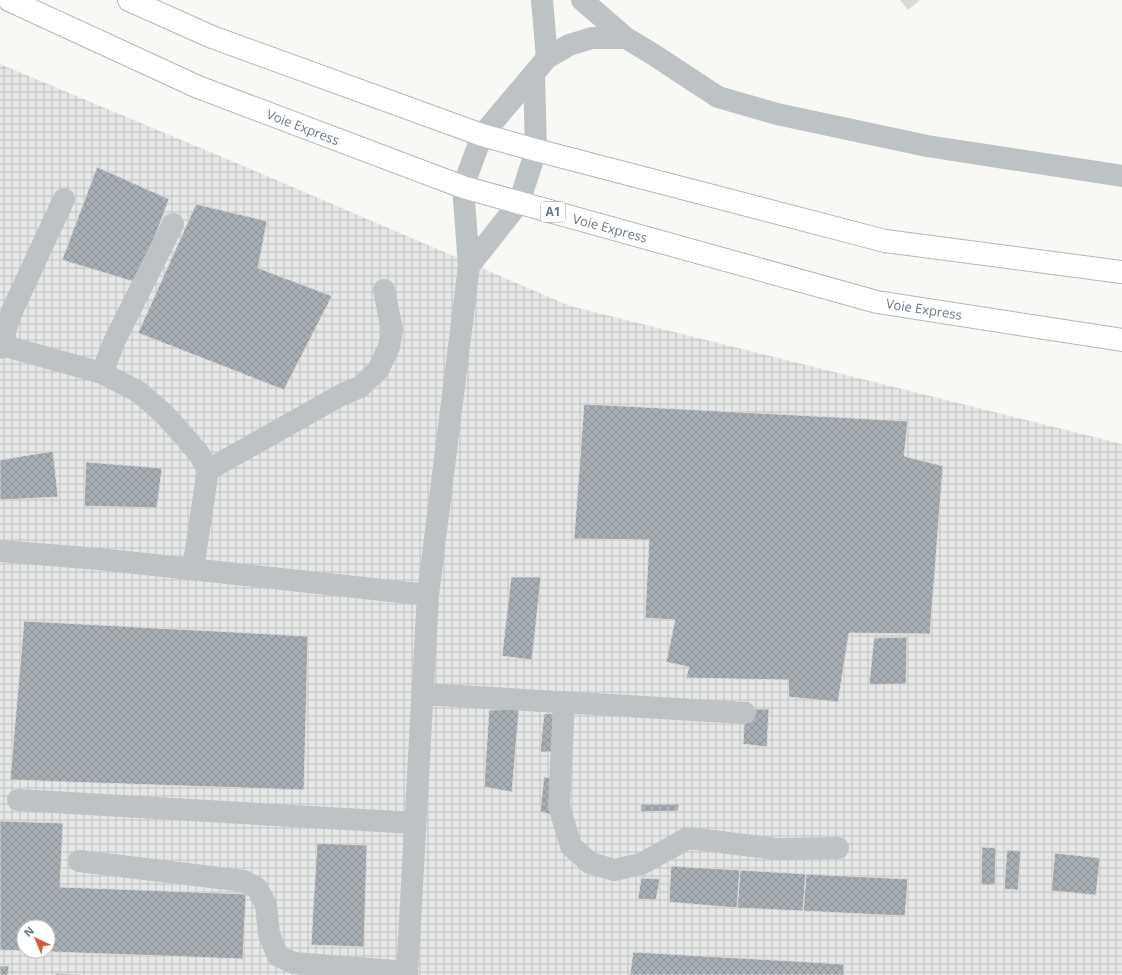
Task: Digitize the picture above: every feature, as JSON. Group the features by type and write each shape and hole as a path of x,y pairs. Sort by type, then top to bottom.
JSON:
{"highway":[{"name":"Voie Express","path":"9,0 198,87 463,187 877,302 1122,340"},
{"path":"129,0 212,37 482,135 536,150 885,240 1122,272"}],"street":[{"path":"542,0 547,58"},
{"path":"582,0 626,38 718,97 777,114 927,146 1122,176"},
{"path":"79,861 244,881 257,888 266,905 269,934 278,956 294,963 407,974 428,595 469,266 463,187 482,135 547,58 569,45 592,38 626,38"},
{"path":"469,266 519,203 536,150 534,75"},
{"path":"64,198 12,311 5,331 3,347 102,373 139,392 164,414 199,454 208,470 193,569"},
{"path":"102,373 114,342 173,224"},
{"path":"208,470 341,394 360,387 378,370 389,347 392,330 384,290"},
{"path":"0,551 99,559 428,595"},
{"path":"423,694 745,713"},
{"path":"564,702 559,806 571,846 590,863 614,870 641,864 688,838 777,849 838,848"},
{"path":"18,800 415,823"}],"shaded area":[{"path":"900,0 920,0 908,10"},
{"path":"0,64 253,170 570,306 1122,444 1122,975 0,975"}],"building":[{"path":"97,167 169,199 138,283 62,260"},
{"path":"196,204 267,221 258,268 332,296 284,390 138,333"},
{"path":"584,404 908,421 904,456 943,466 930,634 849,633 838,702 789,697 788,680 686,678 689,667 666,662 675,620 645,618 649,540 574,539"},
{"path":"53,451 58,497 0,500 0,460"},
{"path":"86,462 162,468 157,508 84,506"},
{"path":"511,577 541,577 532,660 502,656"},
{"path":"24,621 308,636 304,790 10,780"},
{"path":"907,637 906,684 869,685 874,638"},
{"path":"519,709 512,792 484,787 489,710"},
{"path":"745,709 769,709 767,747 743,744"},
{"path":"558,713 556,752 540,752 544,714"},
{"path":"544,777 557,779 554,815 540,812"},
{"path":"641,804 679,804 678,811 641,812"},
{"path":"0,821 63,823 60,887 246,894 243,959 56,952 56,919 16,919 16,951 0,950"},
{"path":"317,843 367,845 364,947 311,945"},
{"path":"982,847 996,848 995,885 981,885"},
{"path":"1007,850 1021,851 1018,890 1004,889"},
{"path":"1055,853 1100,858 1096,895 1051,891"},
{"path":"671,866 740,870 737,908 669,902"},
{"path":"740,870 806,874 803,911 737,908"},
{"path":"806,874 908,879 905,916 803,911"},
{"path":"641,878 660,879 656,900 638,899"},
{"path":"633,952 844,964 844,975 630,975"},
{"path":"0,966 9,966 8,975 0,975"},
{"path":"56,973 81,975 55,975"}]}
